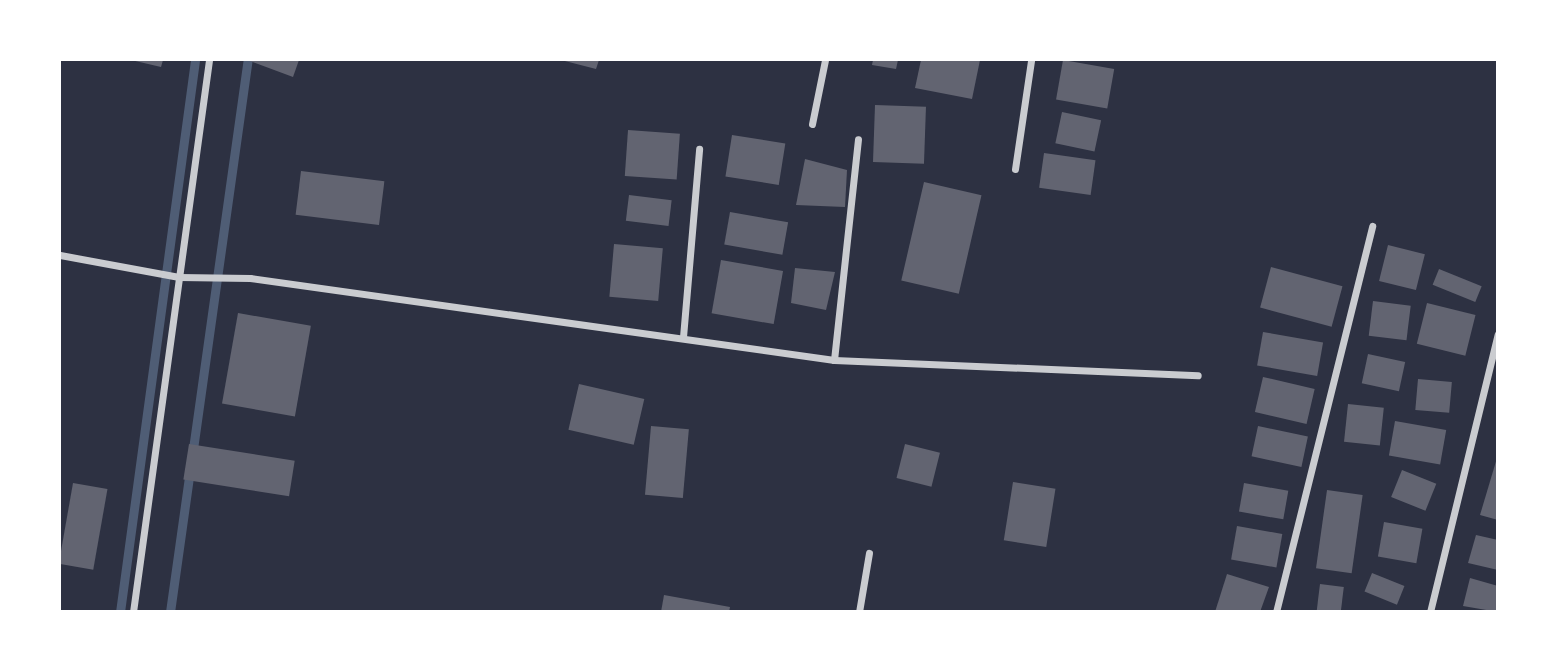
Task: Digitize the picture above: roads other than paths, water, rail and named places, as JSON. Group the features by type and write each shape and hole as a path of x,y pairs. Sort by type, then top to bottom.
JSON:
{"street":[{"path":"133,611 209,60"},
{"path":"812,124 825,60"},
{"path":"1016,169 1031,60"},
{"path":"834,360 858,139"},
{"path":"683,337 699,149"},
{"path":"1276,611 1372,226"},
{"path":"60,255 179,277 250,278 834,360 1198,375"},
{"path":"1430,611 1497,334"},
{"path":"859,611 869,554"}],"waterway":[{"path":"120,612 195,60"},
{"path":"192,456 248,60"},
{"path":"170,612 190,470"}]}
